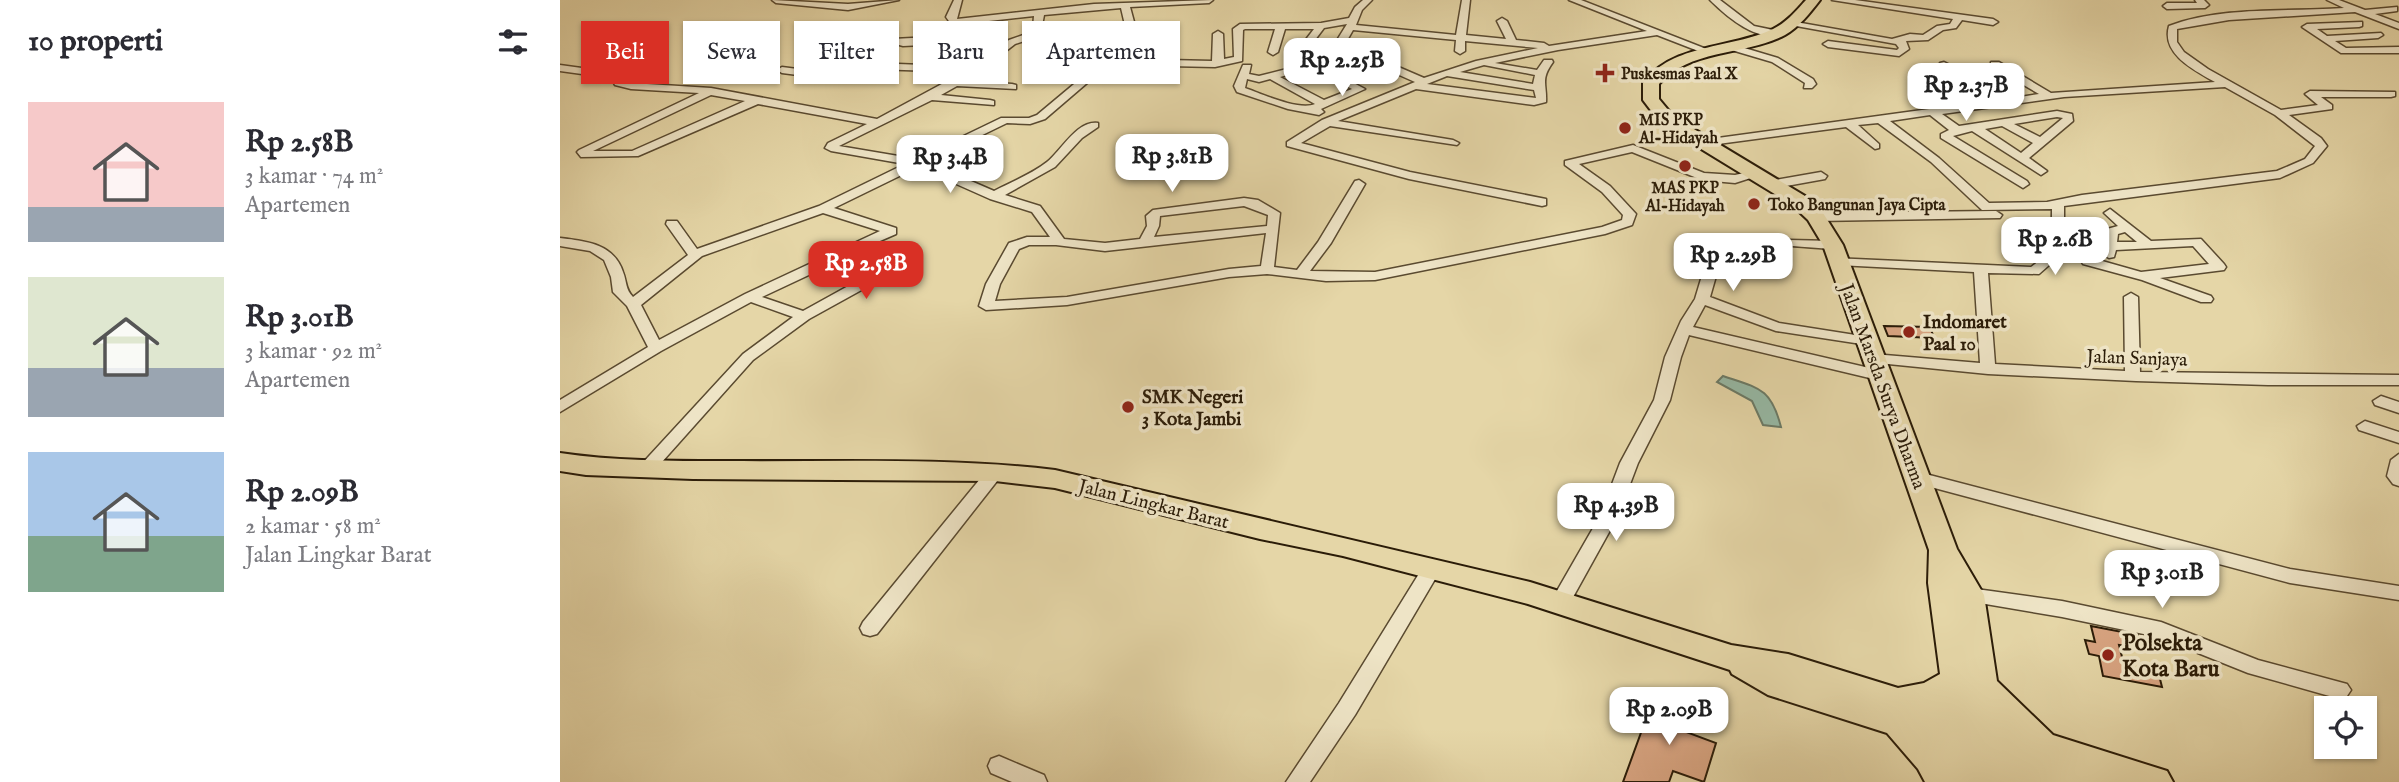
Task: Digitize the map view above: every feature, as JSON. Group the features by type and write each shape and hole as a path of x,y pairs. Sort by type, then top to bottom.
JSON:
{"highway":[{"name":"Jalan Marsda Surya Dharma","path":"1813,0 1800,17 1784,28 1660,70 1649,85 1649,95 1658,111 1703,143 1766,179 1816,218 1835,253 1943,550"},
{"name":"Jalan Lingkar Barat","path":"560,462 586,466 647,468 995,472 1055,479 1260,529 1343,546 1560,603 1731,658 1780,686 1896,713 1970,744 2052,761"},
{"path":"1943,550 1969,595 1970,744 1945,782 1896,713 1931,695 1969,683"},
{"path":"1943,550 1940,574 1969,683 2012,719 2052,761 2088,782"},
{"path":"1994,782 2052,761 2155,782"}],"street":[{"path":"776,0 848,7 895,0"},
{"path":"958,0 952,20 960,21"},
{"path":"976,21 1095,4 1209,0"},
{"path":"1368,0 1358,9 1339,45 1366,53 1420,84 1534,102 1542,100 1538,88 1540,73 1548,62"},
{"path":"1460,51 1466,0"},
{"path":"1573,0 1709,52"},
{"path":"1714,0 1751,29 1784,28 1897,41 1902,43 1904,50 1899,53 1828,44"},
{"path":"1836,0 1993,22"},
{"path":"1881,0 1889,7"},
{"path":"2167,6 2205,5 2199,0"},
{"path":"2330,0 2399,26"},
{"path":"2376,1 2398,7"},
{"path":"1125,5 1128,21"},
{"path":"1880,119 1935,160 1981,205 2058,205 2082,199 2261,178 2298,167 2309,161 2321,146 2307,132 2279,113 2180,54 2170,34 2174,25 2207,20 2398,7"},
{"path":"2334,12 2372,28 2399,26"},
{"path":"1038,21 1039,14"},
{"path":"1897,41 1910,37 1925,38 1940,28 1954,26 1959,18"},
{"path":"1502,21 1512,42"},
{"path":"1180,63 1215,64 1240,59 1240,27 1281,25 1352,24 1558,47"},
{"path":"2359,24 2307,26 2346,51 2399,50"},
{"path":"1273,52 1281,25"},
{"path":"1299,55 1321,26"},
{"path":"1542,202 1501,195 1485,182 1373,164 1291,144 1330,120 1444,74 1480,63 1558,47 1655,33"},
{"path":"1215,64 1219,59 1218,34"},
{"path":"2325,39 2378,35"},
{"path":"1731,47 1775,60 1809,81 1811,84 1808,86"},
{"path":"1480,63 1540,73"},
{"path":"1249,64 1241,81 1241,90 1310,110 1330,120 1453,143"},
{"path":"1995,64 2049,96"},
{"path":"1241,81 1314,65 1360,89 1310,110"},
{"path":"1944,65 2013,101"},
{"path":"782,70 845,78 873,66 913,68"},
{"path":"560,68 614,75 619,83 631,86 712,92 879,123"},
{"path":"1444,74 1538,88"},
{"path":"1272,76 1323,104"},
{"path":"955,84 832,145 831,148 919,163 994,196 1036,209 1052,228 1057,241"},
{"path":"971,84 1012,87"},
{"path":"633,304 670,278 695,254 823,209 1005,120 1030,121 1041,117 1080,84"},
{"path":"1703,143 2049,96 2227,84"},
{"path":"712,92 586,149 585,155 635,154 757,100"},
{"path":"1271,100 1297,92"},
{"path":"2279,113 2328,107 2310,93 2391,94"},
{"path":"930,97 990,103"},
{"path":"1932,112 1957,130"},
{"path":"2022,158 2070,117 2057,114 1957,130 1945,136 2023,184"},
{"path":"1847,122 1875,146"},
{"path":"2004,123 2040,142"},
{"path":"994,196 1051,165 1078,136 1094,125"},
{"path":"1974,127 2041,171"},
{"path":"1273,230 1261,229 1099,247 1057,241 1027,241 1014,246 993,284 986,306 1067,302 1197,277 1267,270 1350,278 1375,276 1620,226 1630,218 1624,206 1569,163 1633,148 1702,176 1766,179 1821,176"},
{"path":"1301,274 1324,243 1359,184"},
{"path":"1144,244 1153,226 1152,216 1157,213 1254,203 1274,213 1267,270"},
{"path":"1560,603 1609,516 1629,463 1662,400 1673,357 1688,321 1702,299 1711,269 1704,256 1710,249 1749,242 1981,269 2038,269 2050,259 2059,233 2058,205"},
{"path":"560,407 656,348 750,297 864,246 887,235 891,230 823,209"},
{"path":"2110,213 2148,245"},
{"path":"1816,218 2026,215"},
{"path":"672,224 695,254"},
{"path":"2107,267 2112,232 2127,227"},
{"path":"2059,233 2125,247 2196,242 2219,267 2141,276"},
{"path":"560,242 593,245 607,254 619,277 620,292 633,304 656,348"},
{"path":"647,468 748,357 804,316 909,257 864,246"},
{"path":"2088,261 2206,299"},
{"path":"1981,269 1988,369"},
{"path":"2176,272 2180,290"},
{"path":"750,297 804,316"},
{"path":"2131,297 2133,376"},
{"path":"1702,299 1776,327 1873,358"},
{"path":"1686,330 1873,358"},
{"name":"Jalan Sanjaya","path":"1873,358 1988,369 2133,376 2344,382 2398,380"},
{"path":"2381,401 2399,408"},
{"path":"2365,426 2399,438"},
{"path":"870,628 995,472"},
{"path":"1917,478 2290,576 2399,593"},
{"path":"1297,782 1347,709 1432,569"},
{"path":"1969,595 2062,609 2161,631 2255,667 2340,690"},
{"path":"999,766 1036,782"}],"shaded area":[{"path":"1723,376 1762,391 1773,404 1781,427 1763,425 1752,401 1717,382"}],"building":[{"name":"Indomaret Paal 10","path":"1884,326 1930,327 1934,338 1888,336"},
{"name":"Polsekta Kota Baru","path":"2091,626 2138,635 2141,648 2119,645 2125,669 2159,675 2162,687 2103,676 2099,656 2089,654 2085,640 2095,642"},
{"path":"1654,697 1693,710 1686,732 1716,743 1704,782 1673,771 1669,782 1623,782"}],"place":[{"name":"Puskesmas Paal X","path":"1605,73"},
{"name":"MIS PKP Al-Hidayah","path":"1625,128"},
{"name":"MAS PKP Al-Hidayah","path":"1685,166"},
{"name":"Toko Bangunan Jaya Cipta","path":"1754,204"},
{"name":"Indomaret Paal 10","path":"1909,332"},
{"name":"SMK Negeri 3 Kota Jambi","path":"1128,407"},
{"name":"Polsekta Kota Baru","path":"2108,655"}]}
